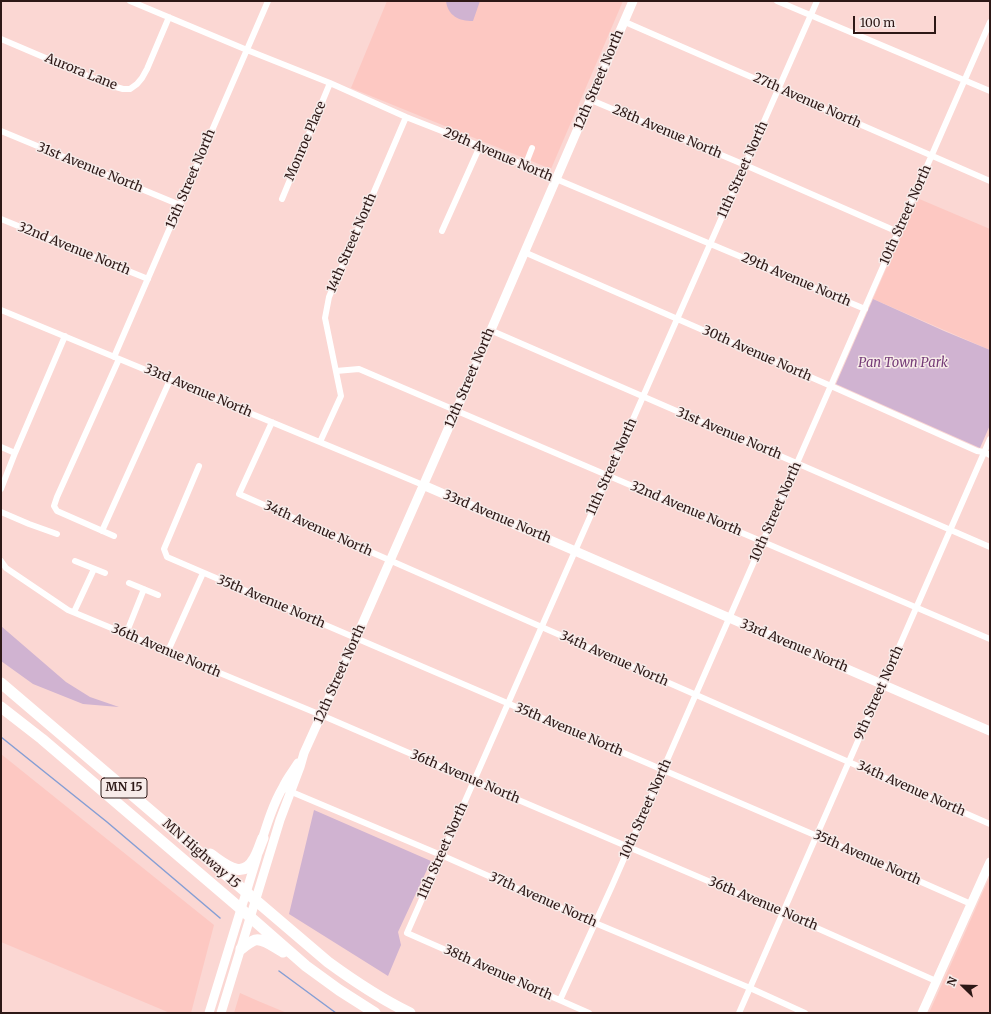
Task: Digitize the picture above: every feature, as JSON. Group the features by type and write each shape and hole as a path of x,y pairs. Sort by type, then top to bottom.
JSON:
{"highway":[{"name":"MN Highway 15","path":"1,683 309,947 338,970 379,997 410,1013"},
{"name":"MN Highway 15","path":"1,707 42,739 306,966 339,990 375,1013"},
{"path":"140,802 205,850 233,868 239,870 243,870 254,859 263,838"},
{"path":"241,949 254,941 262,941 306,966"}],"street":[{"name":"29th Avenue North","path":"130,1 330,83 406,117 480,146 556,180 865,309"},
{"name":"15th Street North","path":"102,531 57,511 54,506 117,358 148,279 268,1"},
{"name":"12th Street North","path":"209,1013 273,810 300,767 304,753 456,411 633,1"},
{"path":"776,1 990,91"},
{"name":"11th Street North","path":"407,933 817,1"},
{"name":"Aurora Lane","path":"1,39 109,85 123,89 130,89 137,84 147,69 169,17"},
{"name":"27th Avenue North","path":"625,22 990,181"},
{"name":"10th Street North","path":"560,1000 596,923 990,22"},
{"name":"Monroe Place","path":"282,199 330,83"},
{"name":"28th Avenue North","path":"590,100 745,165 898,232"},
{"name":"14th Street North","path":"320,442 341,396 325,318 329,297 406,117"},
{"name":"31st Avenue North","path":"1,131 180,205"},
{"path":"442,231 480,146"},
{"path":"525,166 532,148"},
{"name":"32nd Avenue North","path":"1,219 148,279"},
{"name":"30th Avenue North","path":"524,252 977,451 987,454"},
{"name":"33rd Avenue North","path":"1,310 320,442 990,731"},
{"name":"31st Avenue North","path":"490,330 990,547"},
{"path":"1,489 65,336"},
{"name":"32nd Avenue North","path":"336,371 358,369 990,639"},
{"path":"114,536 102,531 170,380"},
{"name":"34th Avenue North","path":"272,422 239,494 990,824"},
{"name":"9th Street North","path":"740,1013 950,530 987,454 990,439"},
{"path":"1,447 15,453"},
{"name":"35th Avenue North","path":"199,466 164,549 167,557 817,836 971,904"},
{"path":"1,512 28,524 57,534"},
{"name":"36th Avenue North","path":"1,561 6,568 68,610 629,847 936,981"},
{"path":"75,561 105,573"},
{"path":"74,612 94,569"},
{"path":"168,651 203,573"},
{"path":"129,583 158,595"},
{"path":"126,634 144,589"},
{"name":"12th Street North","path":"221,1013 280,820 286,790"},
{"name":"37th Avenue North","path":"286,790 441,855 805,1013"},
{"path":"922,1013 990,862"},
{"name":"38th Avenue North","path":"407,933 589,1013"}],"shaded area":[{"path":"387,1 623,1 551,169 351,88"},
{"path":"917,198 990,229 990,350 873,299"},
{"path":"1,754 214,925 191,1013 170,1013 1,942"},
{"path":"990,876 990,1013 929,1013 956,953"},
{"path":"240,993 258,1001 287,1013 234,1013"}],"green space":[{"path":"446,1 480,1 473,21 455,17 449,10"},
{"name":"Pan Town Park","path":"873,299 990,350 990,425 980,448 836,384"},
{"path":"1,626 66,682 90,697 119,707 83,704 33,684 1,661"},
{"path":"314,810 431,861 398,932 401,945 388,976 289,914"}],"waterway":[{"path":"1,737 107,822 220,918"},
{"path":"279,971 336,1013"}]}
